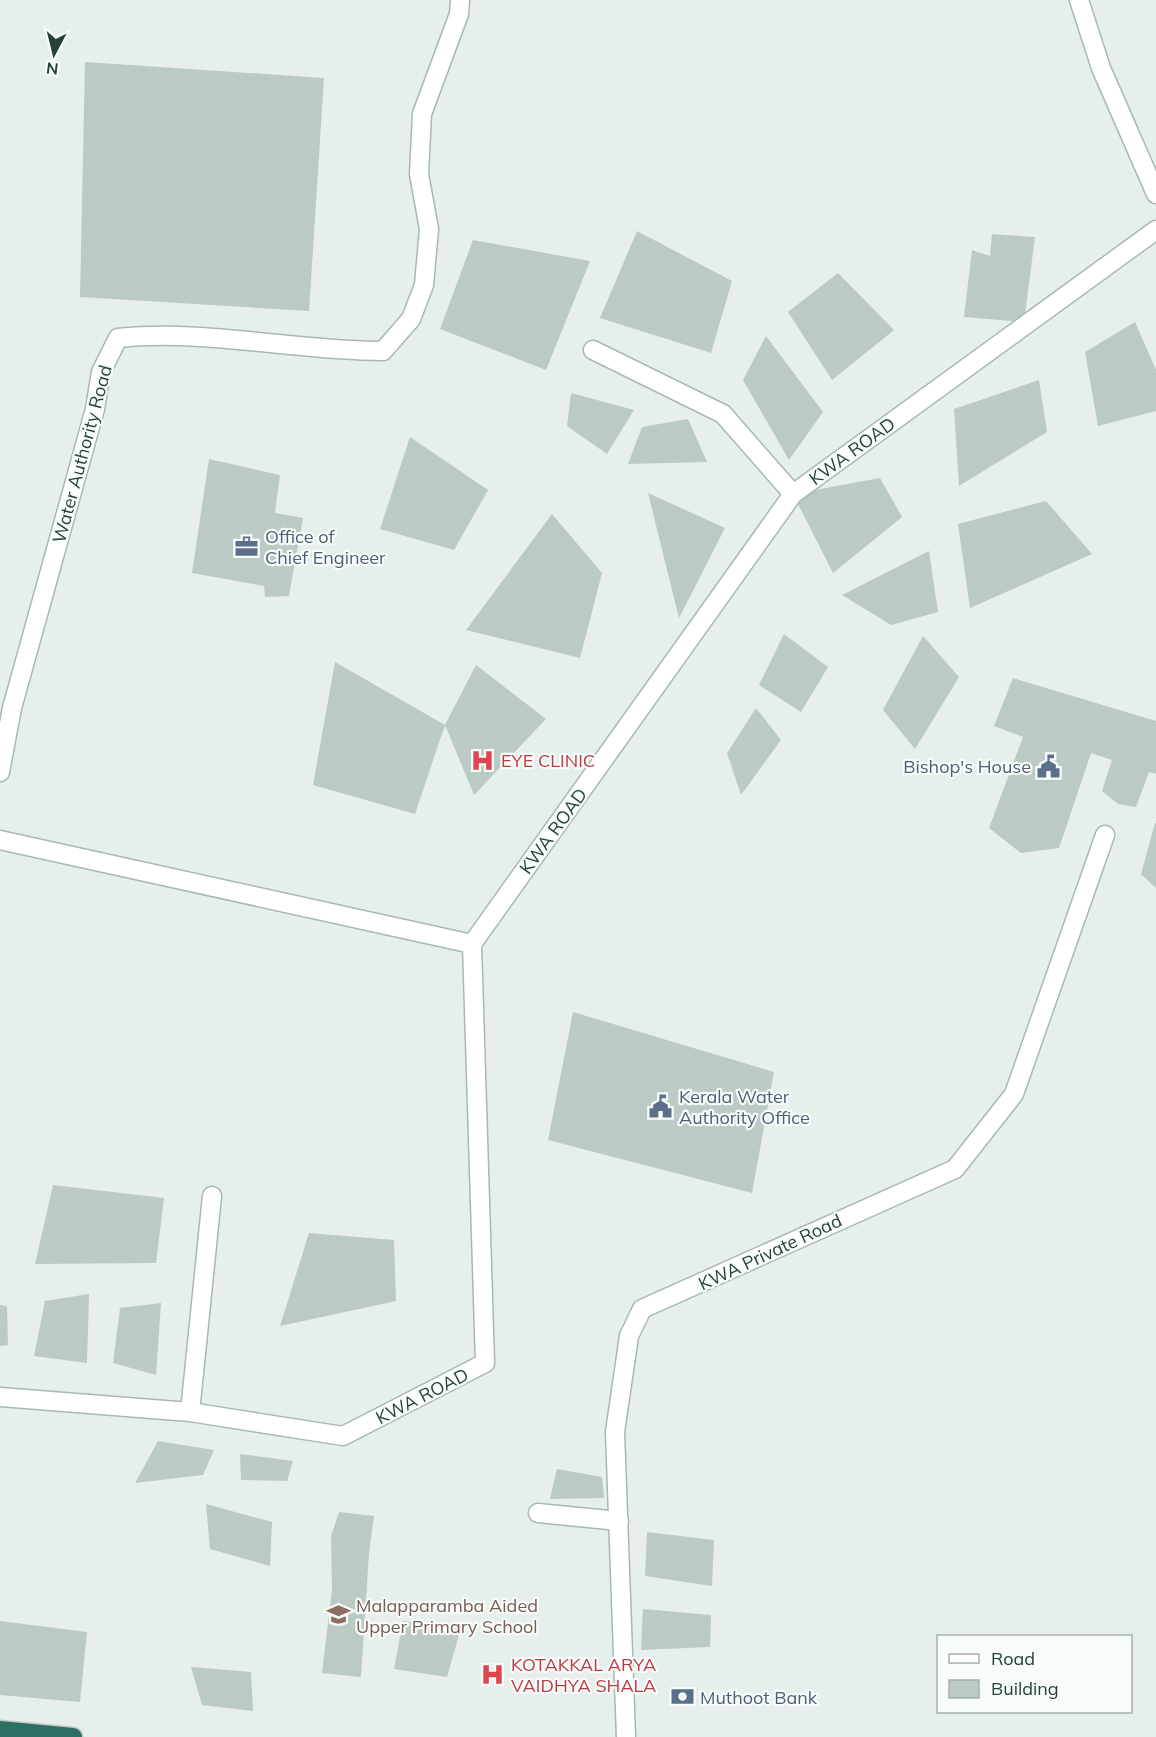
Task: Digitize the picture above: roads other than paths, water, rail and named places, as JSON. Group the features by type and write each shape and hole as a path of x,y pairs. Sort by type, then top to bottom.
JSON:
{"highway":[{"path":"0,1730 73,1737"}],"street":[{"name":"Water Authority Road","path":"0,772 12,708 95,409 101,372 118,338 157,334 226,337 359,351 383,351 411,319 424,285 429,229 419,174 422,114 459,14 460,0"},
{"path":"1079,0 1101,68 1156,194"},
{"name":"KWA ROAD","path":"190,1412 343,1436 485,1363 472,944 793,494 1156,230"},
{"path":"593,350 723,414 793,494"},
{"name":"KWA Private Road","path":"626,1737 615,1432 629,1336 642,1309 955,1169 1014,1094 1105,836"},
{"path":"0,840 472,944"},
{"path":"0,1397 190,1412 212,1196"},
{"path":"538,1514 619,1521"}],"place":[{"name":"Office of Chief Engineer","path":"247,546"},
{"name":"EYE CLINIC","path":"483,760"},
{"name":"Bishop's House","path":"1049,766"},
{"name":"Kerala Water Authority Office","path":"661,1106"},
{"name":"Malapparamba Aided Upper Primary School","path":"338,1615"},
{"name":"KOTAKKAL ARYA VAIDHYA SHALA","path":"493,1674"},
{"name":"Muthoot Bank","path":"682,1697"}]}
